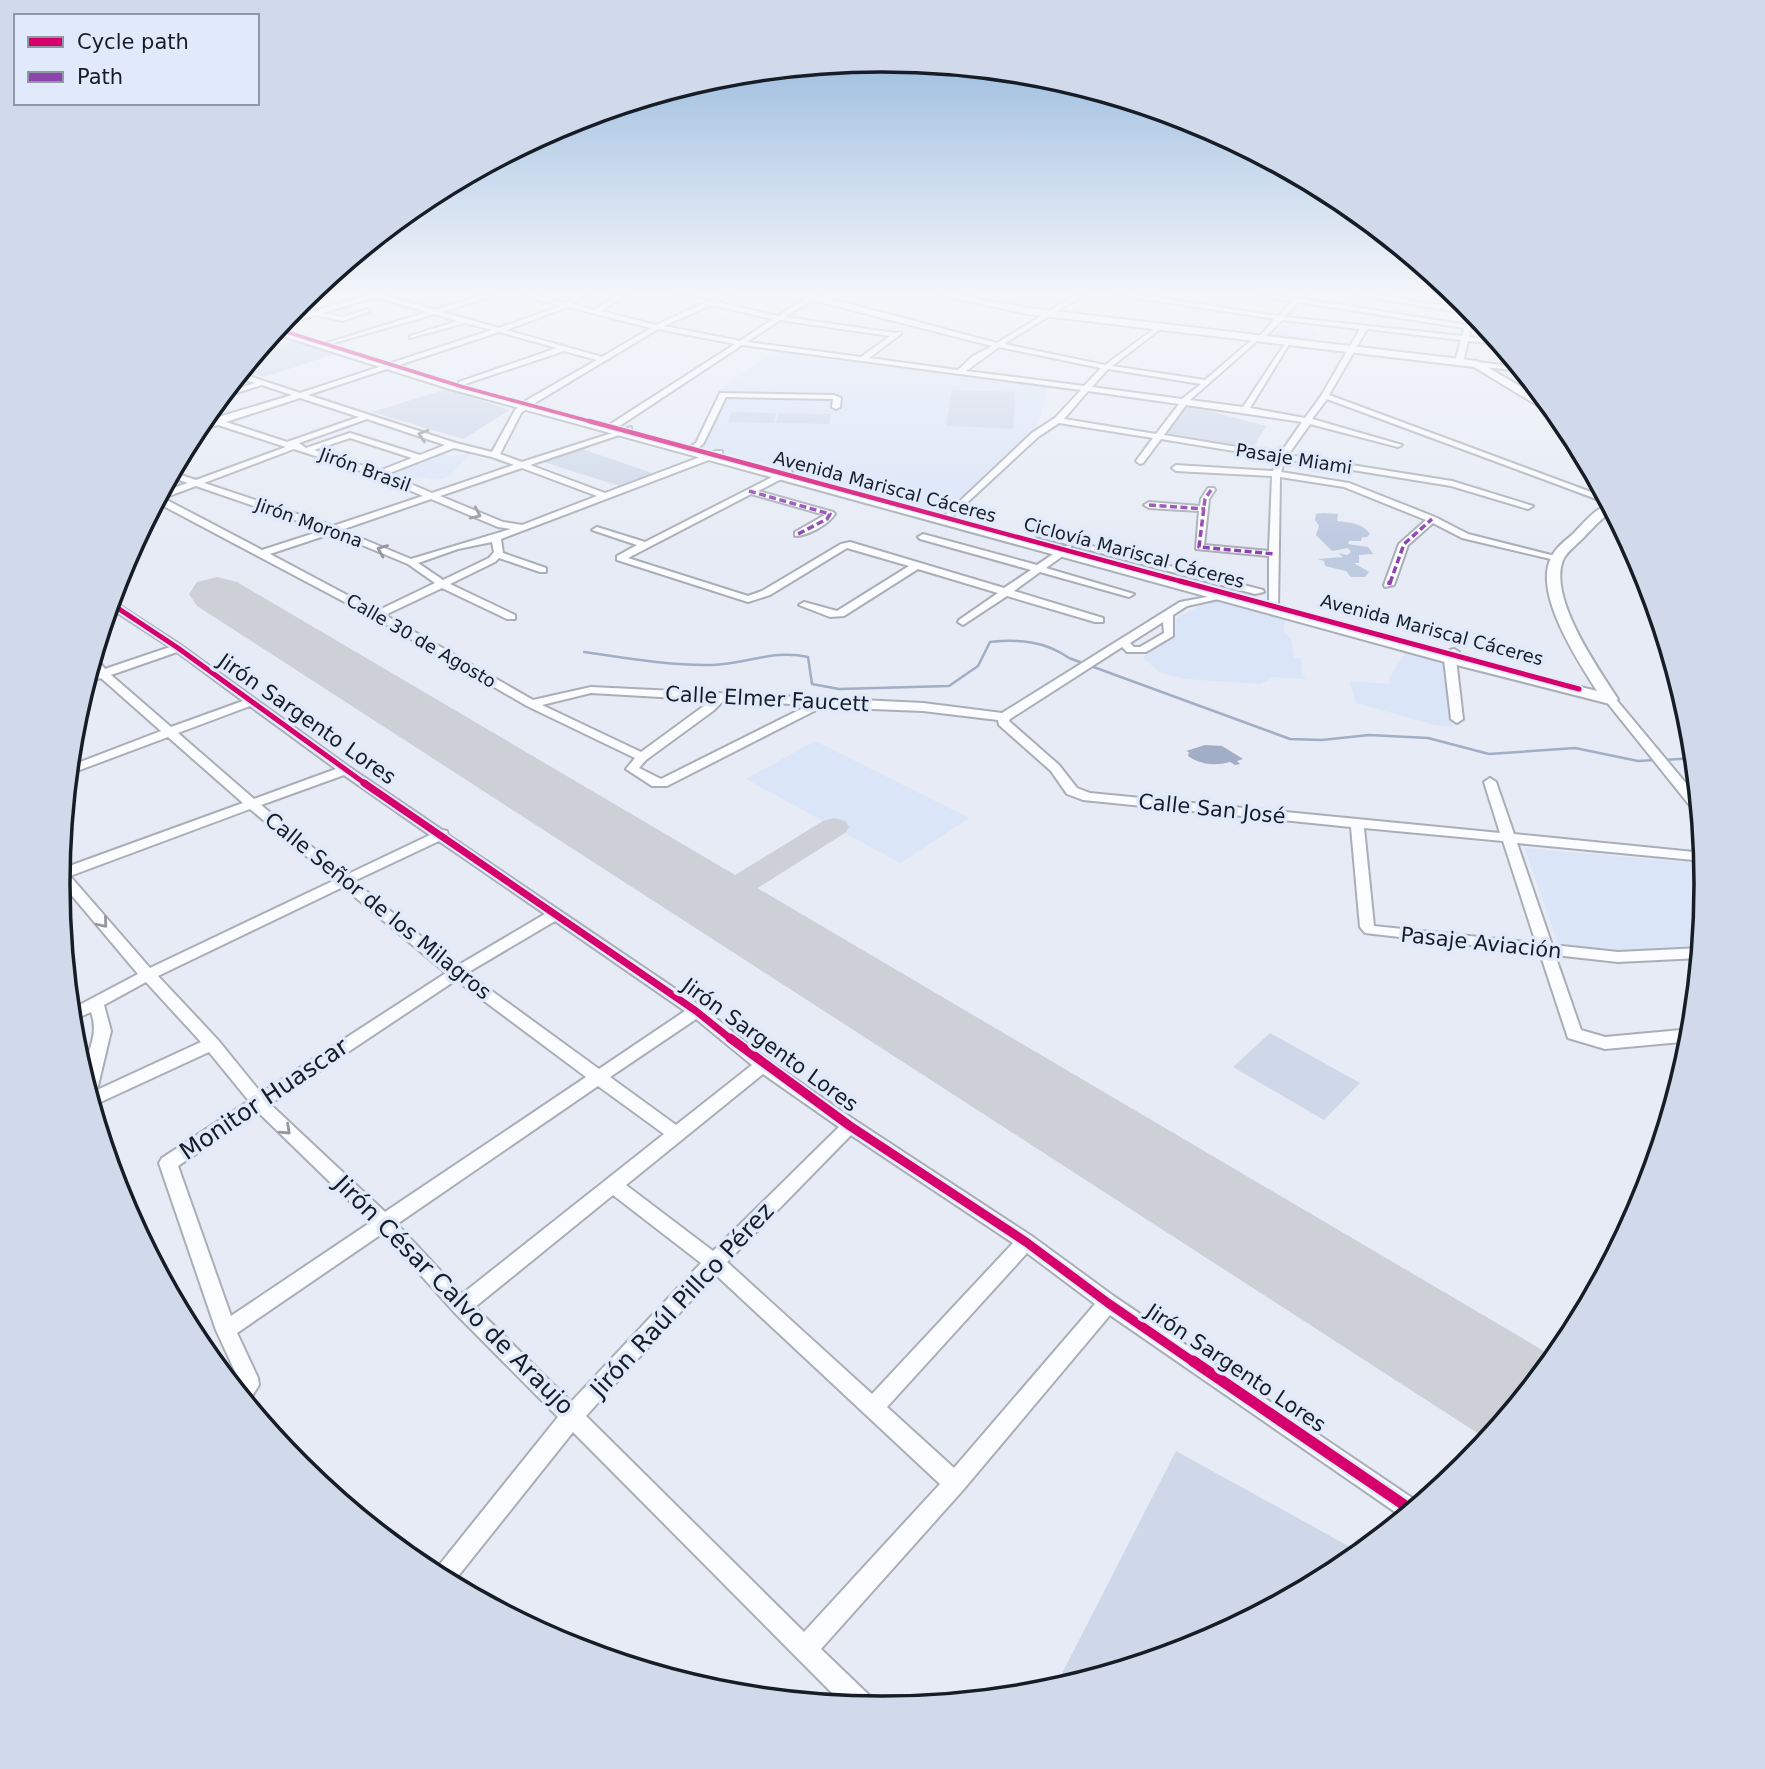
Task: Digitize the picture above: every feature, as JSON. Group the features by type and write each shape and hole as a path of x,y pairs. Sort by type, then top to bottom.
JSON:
{"main road":[{"name":"Avenida Mariscal Cáceres","path":"434,378 1609,696"},
{"name":"Avenida Mariscal Cáceres","path":"438,378 528,404"},
{"path":"1499,378 1533,398"},
{"name":"Avenida Mariscal Cáceres","path":"618,429 716,455"},
{"path":"1604,511 1556,559 1554,577 1561,612 1609,696"},
{"name":"Avenida Mariscal Cáceres","path":"1186,583 1219,596 1274,607"}],"street":[{"path":"248,378 453,445 495,455 604,496"},
{"path":"216,421 352,378"},
{"path":"462,384 480,378"},
{"path":"495,455 518,412 571,378"},
{"path":"264,553 521,466 618,429 691,378"},
{"path":"1004,378 1245,410 1309,421 1398,445"},
{"path":"947,518 1035,435 1058,420 1097,378"},
{"path":"1176,378 1205,382"},
{"path":"1140,461 1185,401 1210,378"},
{"path":"1245,410 1266,378"},
{"path":"1274,607 1276,474 1282,457 1309,421 1335,378"},
{"path":"237,391 262,383"},
{"path":"694,447 699,444 723,395 834,397 837,398 836,407"},
{"path":"1325,396 1598,500"},
{"path":"171,492 366,417"},
{"name":"Pasaje Miami","path":"1058,420 1452,484 1528,506"},
{"name":"Jirón Brasil","path":"216,421 309,449 379,474 509,527 523,528"},
{"path":"309,449 350,435 421,458"},
{"path":"379,474 453,445"},
{"path":"411,562 454,547 499,537 716,455"},
{"path":"1176,468 1276,474 1346,485 1432,519 1465,536 1556,559"},
{"path":"784,474 620,558 747,599 766,593 846,545 1099,620"},
{"name":"Jirón Morona","path":"180,477 334,530 411,562 441,583 511,617"},
{"path":"1211,490 1205,499 1199,547 1275,554"},
{"path":"749,491 830,514 798,534"},
{"name":"Calle 30 de Agosto","path":"167,501 377,615 531,705 642,757"},
{"path":"1149,505 1205,509"},
{"path":"1389,585 1405,542 1432,519"},
{"path":"377,615 492,560 498,555 499,537 509,527"},
{"path":"597,530 643,544"},
{"path":"1040,534 1259,592"},
{"path":"923,537 1129,594"},
{"path":"963,622 1065,550"},
{"path":"498,555 543,570"},
{"path":"804,605 834,615 840,614 915,566"},
{"path":"1185,604 1186,583"},
{"path":"1004,718 1097,657 1125,644 1131,650 1140,650 1169,634 1171,631 1168,615 1185,604 1219,596"},
{"name":"Jirón Sargento Lores","path":"119,609 178,648 345,769 696,1011 764,1065 850,1126 1026,1242 1108,1303 1405,1506"},
{"path":"98,676 178,648"},
{"path":"1452,655 1457,719"},
{"name":"Calle Señor de los Milagros","path":"99,669 252,804 456,973 677,1135"},
{"name":"Calle Elmer Faucett","path":"531,705 591,690 923,707 1004,718"},
{"path":"722,696 709,709 642,757 632,769 656,783 663,783 819,704 833,702"},
{"path":"1609,696 1690,799"},
{"path":"79,767 250,702"},
{"name":"Calle San José","path":"1004,718 1003,722 1055,768 1077,795 1694,856"},
{"path":"71,869 345,769"},
{"path":"1490,782 1511,838 1574,1034 1605,1043 1680,1036"},
{"name":"Pasaje Aviación","path":"1357,824 1367,927 1370,930 1618,957 1692,953"},
{"path":"80,1011 148,975 442,834"},
{"name":"Jirón César Calvo de Araujo","path":"70,885 212,1044 260,1104 386,1224 461,1306 852,1696"},
{"name":"Monitor Huascar","path":"244,1386 168,1163 456,973 556,914"},
{"path":"93,1072 103,1031 95,1003"},
{"path":"226,1331 696,1011"},
{"path":"98,1096 212,1044"},
{"path":"461,1306 764,1065"},
{"name":"Jirón Raúl Pillco Pérez","path":"448,1571 573,1415 714,1262 850,1126"},
{"path":"612,1184 714,1262 955,1482"},
{"path":"872,1409 1026,1242"},
{"path":"805,1649 955,1482 1108,1303"}],"shaded area":[{"path":"737,378 992,378 1048,385 1037,429 949,514 695,445 719,390"},
{"path":"447,389 510,410 463,439 372,412"},
{"path":"952,390 1015,392 1013,429 946,426"},
{"path":"1187,405 1266,426 1251,451 1164,438"},
{"path":"732,412 776,413 773,423 728,422"},
{"path":"779,413 831,414 829,424 776,423"},
{"path":"582,449 652,473 619,486 544,462"},
{"path":"472,452 450,476 437,480 421,477 410,480 390,472 440,454 456,456"},
{"path":"1316,514 1338,514 1337,521 1360,526 1370,534 1362,537 1361,541 1349,541 1348,544 1368,547 1373,554 1359,555 1359,563 1354,563 1369,572 1365,577 1351,577 1346,571 1325,566 1324,561 1318,559 1343,557 1338,553 1347,555 1351,552 1348,548 1332,551 1316,535 1319,526 1315,520"},
{"path":"1211,599 1287,620 1283,626 1284,633 1291,638 1294,658 1302,658 1301,671 1306,679 1274,677 1260,684 1186,679 1161,673 1143,658 1149,650 1175,636 1177,618"},
{"path":"1407,651 1440,660 1443,664 1453,727 1435,725 1356,703 1349,681 1388,684 1390,676"},
{"path":"815,741 969,818 900,863 746,779"},
{"path":"1205,745 1222,746 1243,759 1237,761 1240,764 1235,765 1230,762 1214,764 1203,763 1188,756 1189,752 1186,751"},
{"path":"1525,848 1694,863 1692,949 1612,953 1559,947"},
{"path":"1270,1033 1360,1083 1324,1120 1233,1067"},
{"path":"1176,1451 1351,1548 1289,1588 1193,1635 1144,1654 1060,1677"}],"waterway":[{"path":"584,652 696,665 796,655 808,657 812,684 839,689 949,686 978,666 990,642 1021,641 1051,648 1069,658 1290,739 1322,740 1369,735 1428,738 1489,754 1575,748 1638,761 1655,760"},
{"path":"1663,760 1685,759"}],"taxiway":[{"path":"715,901 834,827"}],"runway":[{"path":"217,594 1514,1394"}],"marked path":[{"path":"1211,490 1205,499 1199,547 1275,554"},
{"path":"749,491 830,514 827,519 798,534"},
{"path":"1149,505 1205,509"},
{"path":"1389,585 1404,544 1432,519"}],"cycle path":[{"name":"Ciclovía Mariscal Cáceres","path":"433,378 1579,689"},
{"path":"119,609 178,648 345,770 696,1011 763,1065 850,1126 1026,1242 1108,1303 1405,1506"}]}
